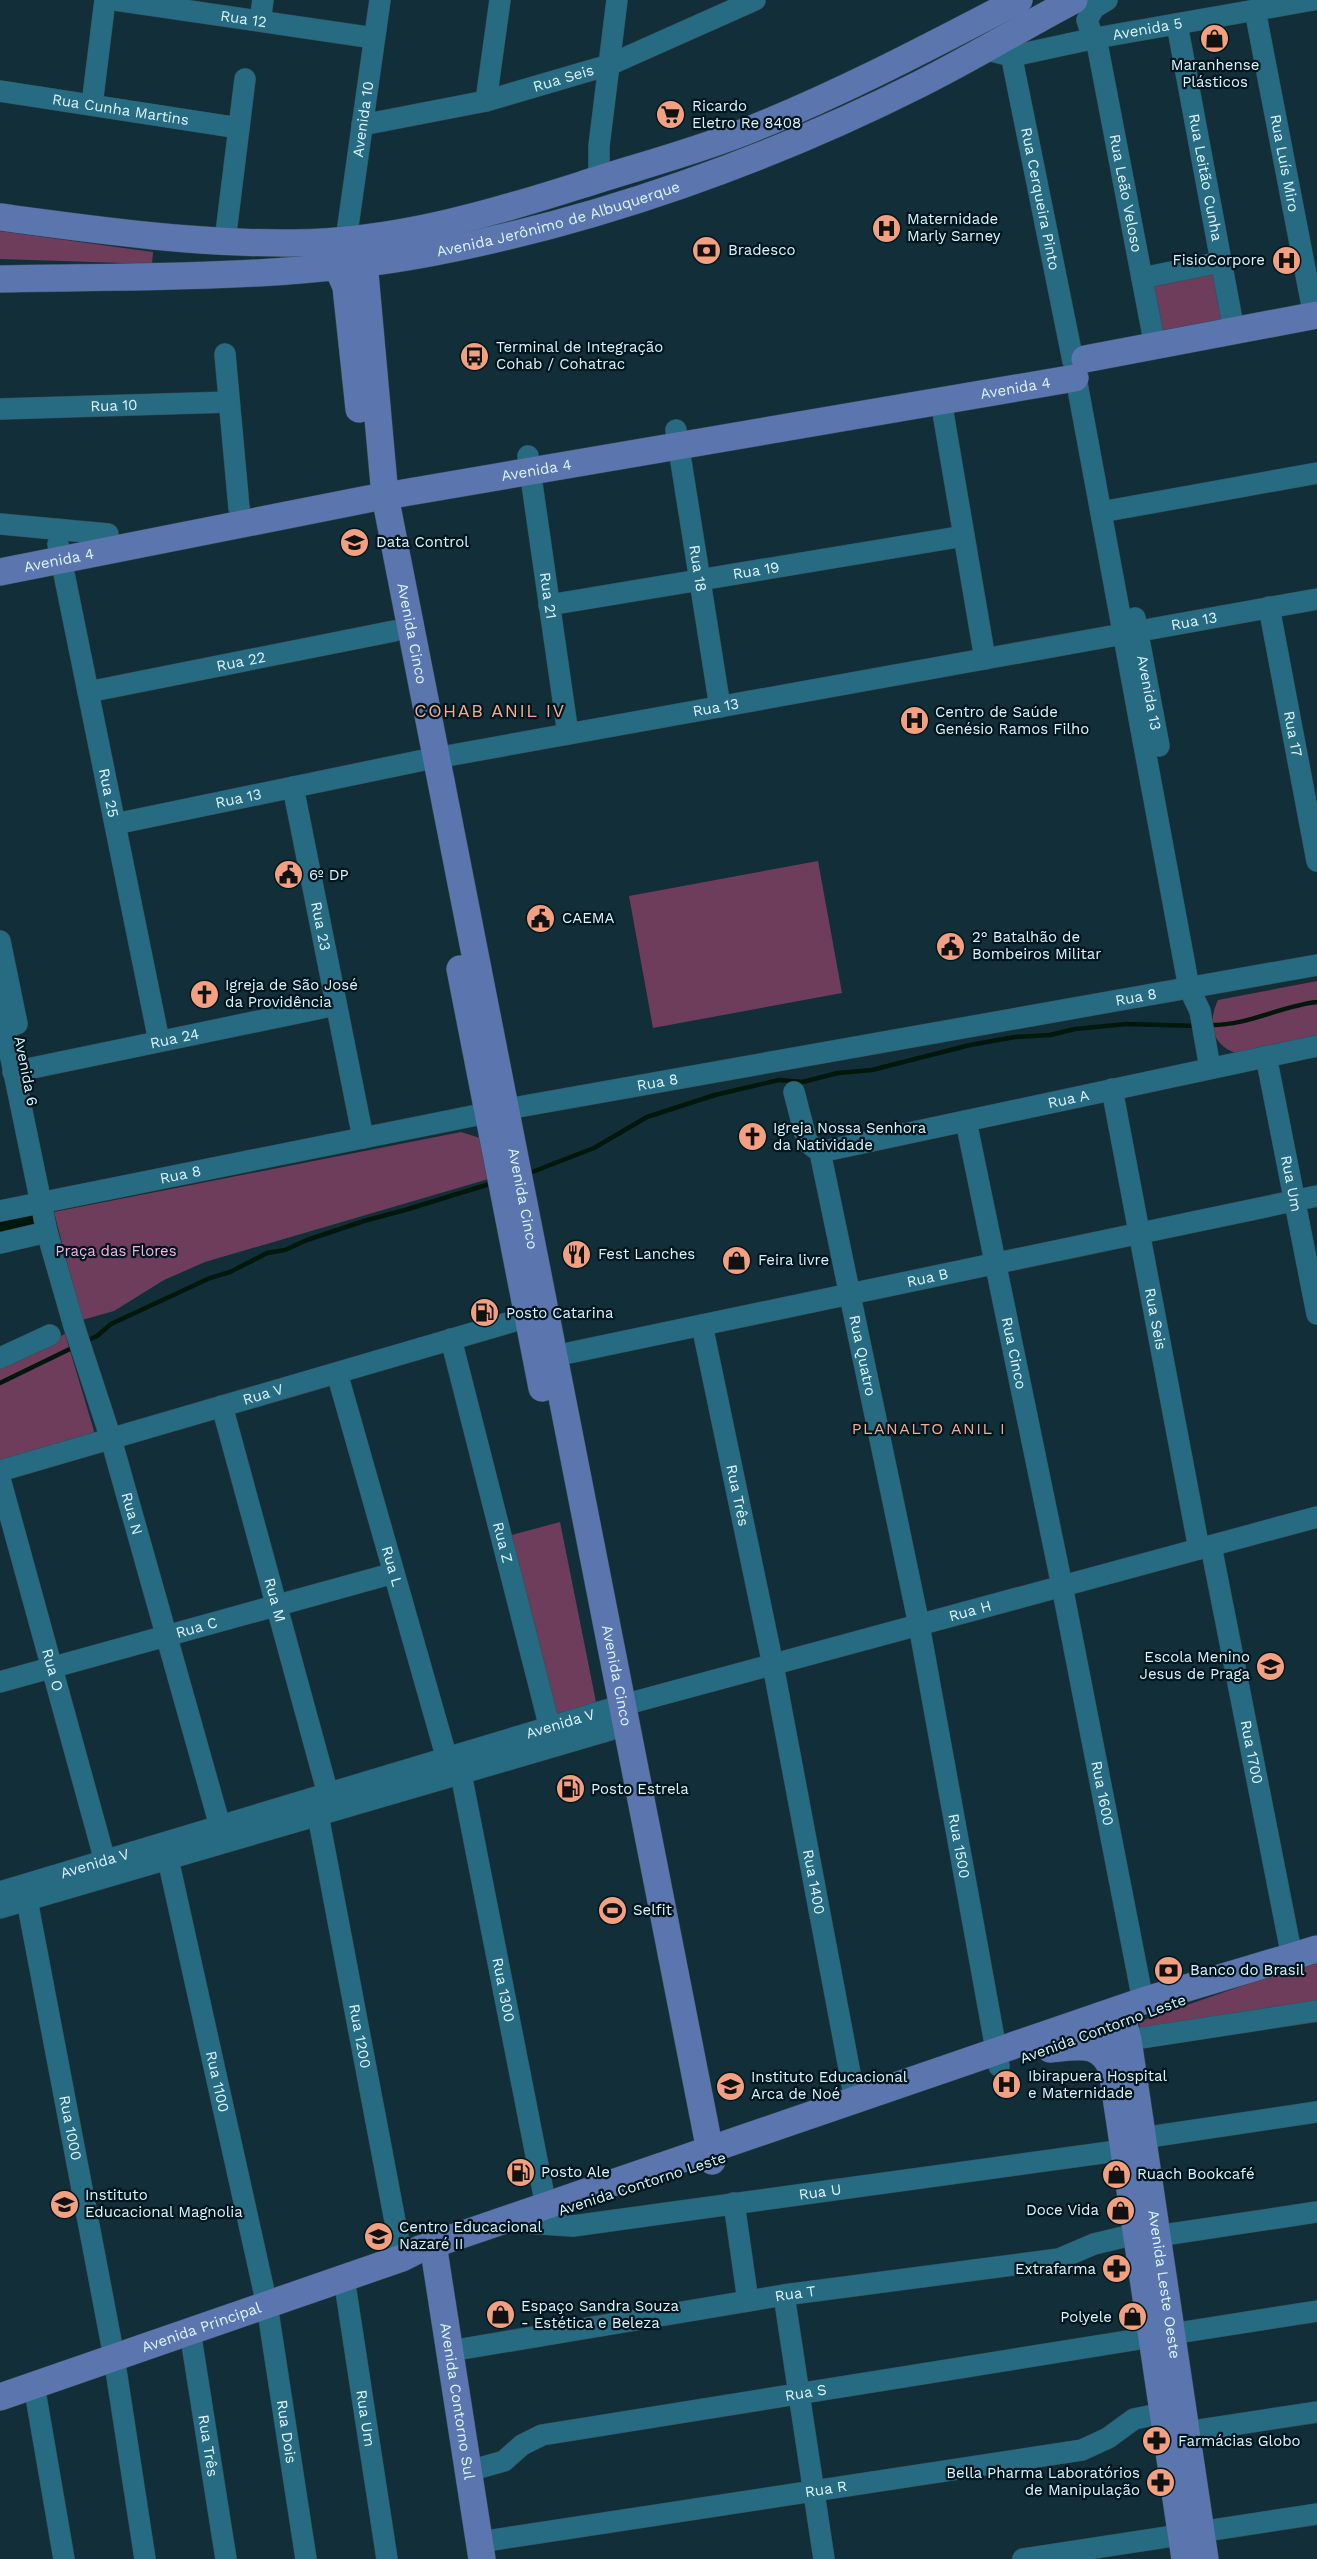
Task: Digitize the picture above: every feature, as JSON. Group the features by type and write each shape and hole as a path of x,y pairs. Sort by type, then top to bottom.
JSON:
{"main road":[{"name":"Avenida Jerônimo de Albuquerque","path":"0,279 249,274 364,262 456,248 530,231 605,210 764,154 920,84 983,49 1009,46 1074,0"},
{"name":"Avenida Jerônimo de Albuquerque","path":"0,217 82,228 225,241 294,243 346,240 402,233 467,220 737,134 770,121 858,84 1007,3"},
{"path":"346,240 358,250 364,262"},
{"name":"Avenida Cinco","path":"364,262 376,490 518,1213 613,1716 703,2158"},
{"name":"Avenida Cinco","path":"330,266 340,273 346,287 394,631 428,760"},
{"name":"Avenida 4","path":"0,555 60,552 376,490 1080,370 1274,332 1316,321"},
{"name":"Avenida 4","path":"725,430 941,401 1080,370 1155,346 1234,331 1274,332"},
{"name":"Avenida 4","path":"0,572 108,534 239,508 376,490"},
{"name":"Avenida Cinco","path":"518,1213 528,1317 546,1358"},
{"name":"Avenida Contorno Leste","path":"422,2252 530,2214 1119,2020 1317,1949"},
{"name":"Avenida Contorno Leste","path":"703,2158 855,2100 997,2059 1050,2049 1119,2020"},
{"name":"Avenida Leste Oeste","path":"1119,2020 1112,2070 1133,2144"},
{"name":"Avenida Leste Oeste","path":"1119,2020 1133,2144 1162,2335 1186,2432 1189,2542"},
{"path":"1050,2049 1095,2048 1104,2054 1112,2070"},
{"name":"Avenida Principal","path":"0,2397 422,2252"},
{"name":"Avenida Contorno Sul","path":"422,2252 450,2351 469,2471 477,2553"},
{"name":"Avenida Contorno Sul","path":"422,2252 477,2553"},
{"name":"Avenida Leste Oeste","path":"1162,2335 1163,2413 1189,2542 1205,2559"}],"street":[{"path":"92,105 105,0"},
{"name":"Rua 12","path":"115,0 261,10 374,38"},
{"name":"Avenida 10","path":"346,240 380,0"},
{"path":"486,101 500,0"},
{"path":"599,179 599,146 617,0"},
{"name":"Rua Seis","path":"362,125 486,101 609,65 755,0"},
{"name":"Rua Leão Veloso","path":"1107,0 1094,8 1088,20 1091,32 1096,38 1155,346"},
{"name":"Avenida 5","path":"1009,46 1096,38 1313,0"},
{"name":"Rua Luís Miro","path":"1255,10 1309,246 1316,321"},
{"name":"Rua Leitão Cunha","path":"1177,24 1234,331"},
{"name":"Rua Cerqueira Pinto","path":"1009,46 1080,370"},
{"path":"225,241 245,79"},
{"name":"Rua Cunha Martins","path":"0,91 239,128"},
{"path":"1142,278 1221,262"},
{"path":"225,354 239,508"},
{"name":"Avenida 13","path":"1080,370 1108,510 1210,1068"},
{"path":"941,401 985,659"},
{"name":"Rua 10","path":"0,409 229,402"},
{"name":"Rua 18","path":"677,438 720,707"},
{"name":"Rua 21","path":"529,464 568,734"},
{"path":"1108,510 1317,473"},
{"path":"0,524 108,534"},
{"name":"Rua 19","path":"549,605 964,536"},
{"name":"Rua 25","path":"60,552 159,1041"},
{"name":"Rua 13","path":"115,824 428,760 1317,599"},
{"name":"Rua 17","path":"1269,608 1317,861"},
{"name":"Rua 22","path":"88,692 394,631"},
{"name":"Rua 23","path":"293,787 363,1138"},
{"name":"Avenida 6","path":"0,941 20,1070 47,1202"},
{"name":"Rua 8","path":"0,1211 498,1111 1317,965"},
{"name":"Avenida 6","path":"0,1005 20,1070"},
{"name":"Rua 24","path":"20,1070 336,1005"},
{"name":"Rua A","path":"820,1152 1317,1046"},
{"name":"Rua Um","path":"1266,1056 1317,1314"},
{"name":"Rua Seis","path":"1112,1089 1139,1232 1205,1547"},
{"name":"Rua Quatro","path":"794,1092 807,1142 820,1152 919,1625"},
{"name":"Rua Cinco","path":"966,1120 1062,1586"},
{"name":"Rua B","path":"546,1358 1317,1196"},
{"name":"Rua N","path":"47,1202 47,1232 74,1326 111,1439 220,1826"},
{"path":"0,1243 47,1232"},
{"name":"Rua V","path":"0,1471 528,1317"},
{"name":"Rua Três","path":"702,1325 773,1665"},
{"path":"0,1358 50,1335"},
{"name":"Rua Z","path":"451,1340 553,1737"},
{"name":"Rua L","path":"337,1373 394,1573 454,1766"},
{"name":"Rua M","path":"222,1406 328,1794"},
{"name":"Rua O","path":"0,1479 105,1861"},
{"name":"Rua H","path":"613,1716 773,1665 1317,1517"},
{"name":"Rua 1700","path":"1205,1547 1292,1957"},
{"name":"Rua C","path":"0,1682 394,1573"},
{"name":"Rua 1600","path":"1062,1586 1119,2020"},
{"name":"Rua 1500","path":"919,1625 997,2059"},
{"name":"Rua 1400","path":"773,1665 855,2100"},
{"name":"Avenida V","path":"0,1908 318,1815 454,1766 553,1737 613,1716"},
{"name":"Avenida V","path":"0,1892 328,1794 454,1766"},
{"name":"Rua 1300","path":"454,1766 530,2214"},
{"name":"Rua 1200","path":"318,1815 422,2252"},
{"name":"Rua 1100","path":"168,1859 267,2305"},
{"name":"Rua 1000","path":"27,1900 114,2357"},
{"path":"1119,2020 1317,2011"},
{"name":"Rua U","path":"530,2214 573,2226 1133,2144 1317,2112"},
{"path":"734,2203 748,2301"},
{"path":"1147,2235 1317,2212"},
{"name":"Rua T","path":"450,2351 784,2295 1059,2259 1094,2244 1147,2235"},
{"name":"Rua Um","path":"344,2278 387,2559"},
{"path":"784,2295 824,2559"},
{"name":"Rua Dois","path":"267,2305 306,2559"},
{"path":"1162,2335 1317,2312"},
{"name":"Rua Três","path":"190,2331 226,2559"},
{"name":"Rua S","path":"469,2471 504,2461 522,2445 542,2435 1162,2335"},
{"path":"114,2357 145,2559"},
{"path":"34,2385 64,2559"},
{"path":"1186,2432 1317,2412"},
{"name":"Rua R","path":"477,2553 813,2489 1082,2450 1108,2438 1134,2419 1163,2413"},
{"path":"1023,2559 1189,2542 1317,2514"}],"green space":[{"path":"0,231 153,252 152,264 0,259"},
{"path":"1216,268 1226,321 1158,335 1147,281"},
{"path":"818,861 842,993 653,1028 629,896"},
{"path":"1317,981 1317,1039 1242,1055 1232,1052 1218,1041 1213,1019 1218,1000"},
{"name":"Praça das Flores","path":"461,1132 480,1138 492,1178 205,1262 164,1280 114,1311 82,1320 54,1212"},
{"path":"65,1334 94,1431 91,1436 0,1463 0,1365"},
{"path":"560,1522 598,1712 556,1723 508,1536"},
{"path":"1317,1960 1317,2008 1142,2032 1138,2022"}],"waterway":[{"path":"1209,1025 1237,1022 1317,1002"},
{"path":"527,1174 594,1148 647,1117 715,1095 779,1080 802,1082 838,1073 872,1070 970,1045 1015,1037 1050,1035 1075,1029 1127,1024 1198,1026"},
{"path":"84,1342 97,1336 111,1324 210,1278 230,1272 267,1253 285,1250 307,1240 364,1221 493,1183"},
{"path":"0,1224 33,1217"},
{"path":"0,1383 74,1347"}],"place":[{"name":"Maranhense Plásticos","path":"1215,38"},
{"name":"Ricardo Eletro Re 8408","path":"671,115"},
{"name":"Maternidade Marly Sarney","path":"886,228"},
{"name":"Bradesco","path":"707,250"},
{"name":"FisioCorpore","path":"1286,260"},
{"name":"Terminal de Integração Cohab / Cohatrac","path":"475,356"},
{"name":"Data Control","path":"355,542"},
{"name":"Centro de Saúde Genésio Ramos Filho","path":"914,721"},
{"name":"6º DP","path":"288,875"},
{"name":"CAEMA","path":"541,918"},
{"name":"2° Batalhão de Bombeiros Militar","path":"951,946"},
{"name":"Igreja de São José da Providência","path":"204,994"},
{"name":"Igreja Nossa Senhora da Natividade","path":"752,1137"},
{"name":"Fest Lanches","path":"577,1254"},
{"name":"Feira livre","path":"737,1260"},
{"name":"Posto Catarina","path":"485,1313"},
{"name":"Escola Menino Jesus de Praga","path":"1271,1666"},
{"name":"Posto Estrela","path":"570,1789"},
{"name":"Selfit","path":"612,1910"},
{"name":"Banco do Brasil","path":"1169,1970"},
{"name":"Ibirapuera Hospital e Maternidade","path":"1007,2085"},
{"name":"Instituto Educacional Arca de Noé","path":"730,2086"},
{"name":"Posto Ale","path":"520,2172"},
{"name":"Ruach Bookcafé","path":"1116,2174"},
{"name":"Instituto Educacional Magnolia","path":"64,2204"},
{"name":"Doce Vida","path":"1120,2210"},
{"name":"Centro Educacional Nazaré II","path":"378,2236"},
{"name":"Extrafarma","path":"1117,2269"},
{"name":"Espaço Sandra Souza - Estética e Beleza","path":"500,2315"},
{"name":"Polyele","path":"1133,2317"},
{"name":"Farmácias Globo","path":"1157,2441"},
{"name":"Bella Pharma Laboratórios de Manipulação","path":"1161,2482"}],"district":[{"name":"COHAB ANIL IV","path":"490,711"},
{"name":"PLANALTO ANIL I","path":"929,1428"}]}
